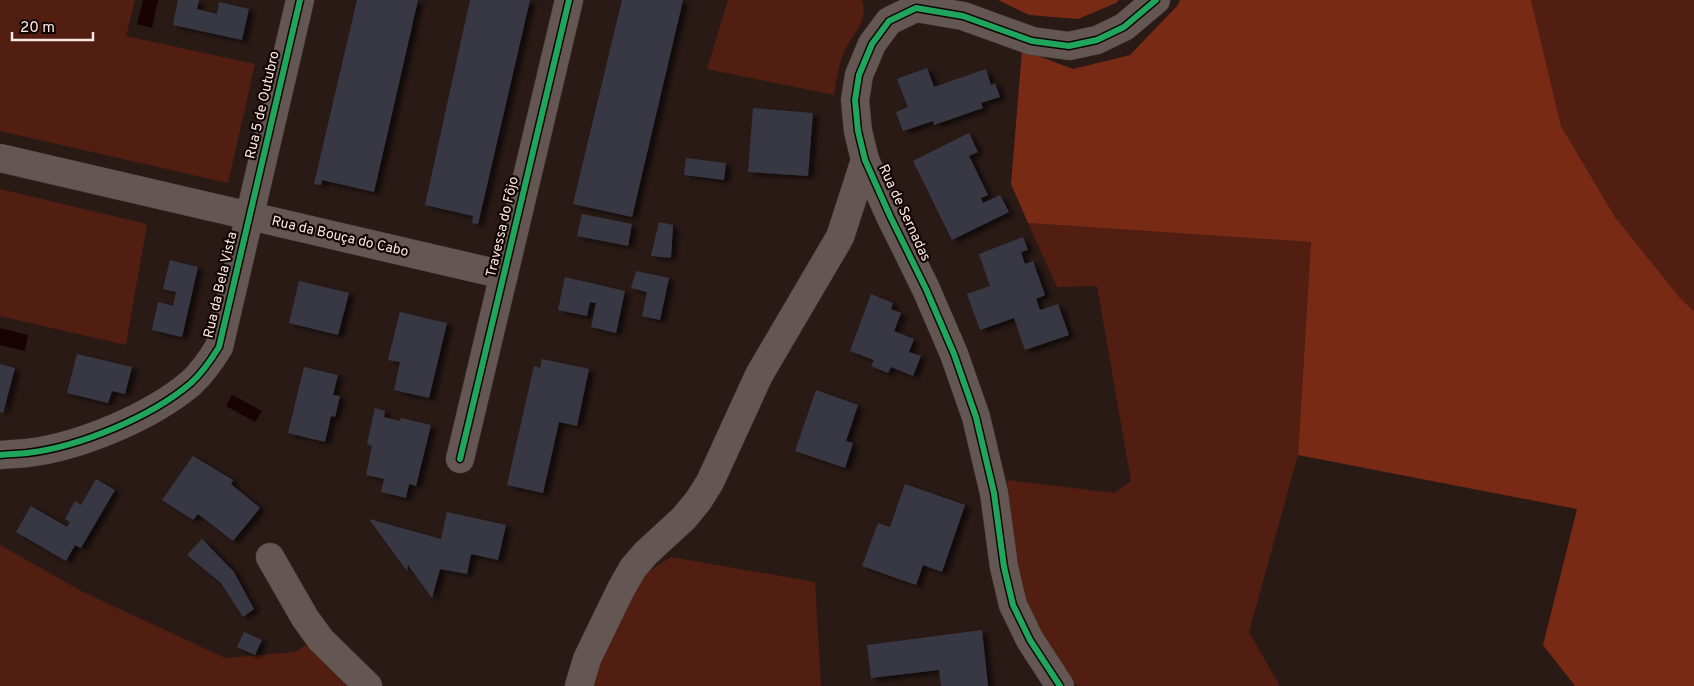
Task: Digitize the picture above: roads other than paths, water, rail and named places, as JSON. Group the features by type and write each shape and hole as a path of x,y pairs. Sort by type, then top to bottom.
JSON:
{"street":[{"name":"Rua 5 de Outubro","path":"250,216 300,0"},
{"name":"Travessa do Fôjo","path":"460,459 569,0"},
{"name":"Rua de Sernadas","path":"1060,686 1030,640 1013,605 1004,567 992,484 976,417 954,354 926,289 865,160 858,131 855,100 858,75 872,44 889,21 912,4 963,16 1032,41 1069,46 1097,40 1124,27 1156,0"},
{"name":"Rua da Bouça do Cabo","path":"0,158 504,275"},
{"path":"580,686 587,659 613,604 633,568 646,553 684,518 710,482 759,375 840,237 865,160"},
{"name":"Rua da Bela Vista","path":"0,455 27,453 72,443 120,426 165,401 191,382 209,363 219,347 250,216"},
{"path":"270,557 305,618 321,640 368,686"}]}
